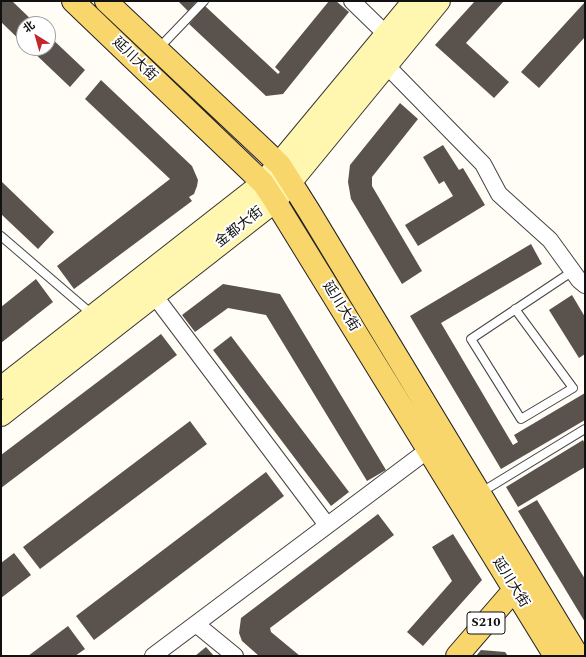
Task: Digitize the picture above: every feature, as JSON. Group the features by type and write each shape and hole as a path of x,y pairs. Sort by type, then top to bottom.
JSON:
{"main road":[{"name":"延川大街","path":"73,1 263,183 555,656"},
{"name":"延川大街","path":"106,1 285,174 578,656"},
{"name":"金都大街","path":"1,415 275,201 285,174 387,35 414,1"},
{"name":"金都大街","path":"1,388 263,183 285,174 386,65 439,1"},
{"name":"S210","path":"457,656 514,590"}],"street":[{"path":"352,1 387,35"},
{"path":"386,65 483,164 499,194 550,240 585,285"},
{"path":"154,295 327,525"},
{"path":"153,656 428,450"},
{"path":"196,624 235,656"}],"lane":[{"path":"158,50 204,1"},
{"path":"1,236 94,315"},
{"path":"515,309 573,388 521,419 471,338 573,270"},
{"path":"479,494 585,429"}],"building":[{"path":"1,1 12,1 28,16 16,16 16,36 1,22"},
{"path":"178,1 197,1 188,11"},
{"path":"329,1 336,1 349,12 283,94 266,96 189,24 205,6 278,74 280,72 275,67"},
{"path":"475,1 504,1 466,43 509,82 494,98 435,45"},
{"path":"585,2 585,37 539,88 521,72"},
{"path":"56,43 85,70 70,87 37,56 56,56"},
{"path":"101,80 192,166 198,180 194,194 189,197 192,201 74,289 57,266 170,179 85,99"},
{"path":"400,103 418,119 372,177 372,186 422,271 402,284 351,199 348,182 350,165"},
{"path":"443,145 459,170 463,168 485,205 418,246 405,225 453,196 444,181 439,184 423,157"},
{"path":"1,181 54,232 38,249 1,214"},
{"path":"531,244 542,264 441,323 513,445 518,442 514,435 585,393 585,420 501,469 410,316"},
{"path":"36,279 53,302 1,343 1,307"},
{"path":"223,284 280,294 386,470 367,481 266,315 228,308 195,332 182,315"},
{"path":"572,295 585,317 585,354 579,358 549,310"},
{"path":"161,334 177,355 1,488 1,455"},
{"path":"231,336 349,492 331,506 213,350"},
{"path":"190,421 207,444 40,569 23,547"},
{"path":"583,440 585,444 585,467 518,507 506,487"},
{"path":"266,472 284,496 94,640 76,616"},
{"path":"537,500 585,579 585,622 518,511"},
{"path":"378,514 394,535 270,628 271,632 300,656 259,656 242,641 239,633 241,618"},
{"path":"453,534 482,580 423,646 407,632 452,581 432,547"},
{"path":"14,553 31,575 1,598 1,563"},
{"path":"68,626 85,649 75,656 28,656"},
{"path":"206,647 214,656 195,656"},
{"path":"481,650 505,652 508,656 476,656"}]}
